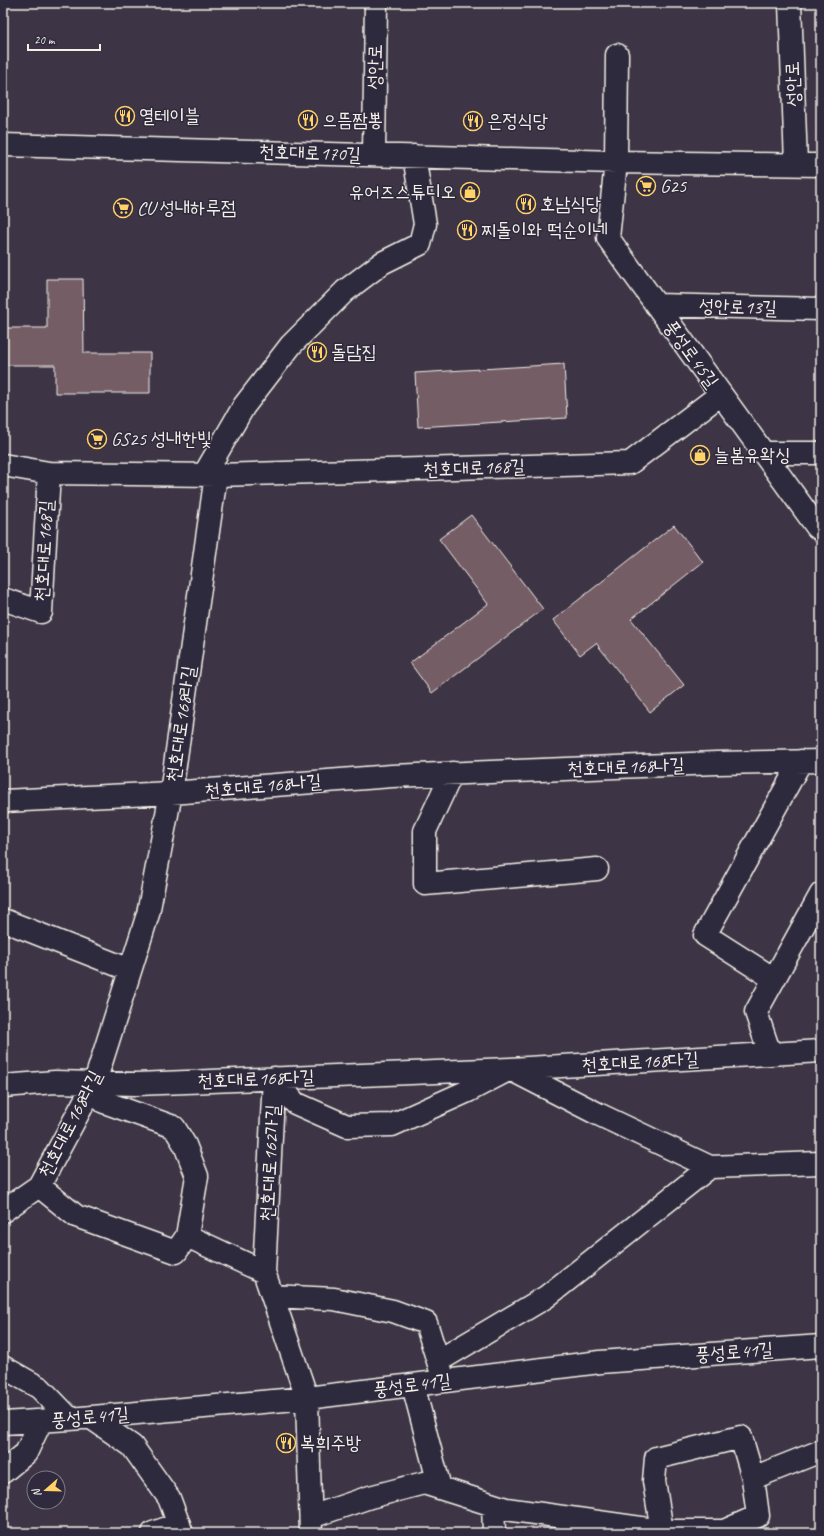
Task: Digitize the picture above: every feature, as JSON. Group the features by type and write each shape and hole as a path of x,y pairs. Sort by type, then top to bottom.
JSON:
{"street":[{"name":"성안로","path":"374,155 376,3"},
{"name":"성안로","path":"790,3 796,164"},
{"path":"616,162 617,55"},
{"name":"천호대로170길","path":"3,145 616,162 821,165"},
{"path":"210,475 244,406 291,345 346,291 382,263 420,244 425,224 414,156"},
{"name":"풍성로45길","path":"616,162 608,238 763,453 817,527 821,530"},
{"name":"성안로13길","path":"656,305 821,309"},
{"name":"천호대로168길","path":"3,465 49,473 210,475 630,463 720,394"},
{"path":"763,453 821,453"},
{"name":"천호대로168길","path":"3,599 41,612 49,473"},
{"name":"천호대로168라길","path":"3,1211 39,1186 95,1082 148,914 171,793 210,475"},
{"name":"천호대로168나길","path":"3,801 171,793 392,776 452,773 811,761"},
{"name":"천호대로168나길","path":"774,979 705,935 811,761"},
{"path":"452,773 425,831 425,884 597,869"},
{"path":"770,1054 756,1012 821,894"},
{"path":"3,920 130,970"},
{"name":"천호대로168다길","path":"3,1086 55,1082 136,1084 510,1069 821,1051"},
{"name":"천호대로168다길","path":"510,1069 598,1114 710,1167"},
{"name":"천호대로162가길","path":"274,1078 294,1103 347,1126 392,1125 468,1091 510,1069"},
{"name":"천호대로162가길","path":"274,1078 264,1272 307,1398 311,1525 370,1497 424,1483 506,1509 654,1531 724,1532"},
{"path":"95,1082 104,1102 174,1127 185,1145 197,1176 187,1236 264,1272"},
{"path":"710,1167 821,1164"},
{"name":"풍성로41길","path":"3,1423 80,1418 307,1398 413,1385 441,1371 546,1297 710,1167"},
{"name":"천호대로168라길","path":"39,1186 76,1216 176,1252 187,1236"},
{"path":"272,1296 334,1299 393,1311 426,1323 441,1371"},
{"name":"풍성로41길","path":"441,1371 600,1362 821,1346"},
{"path":"3,1366 40,1388 80,1418 132,1446 169,1498 181,1528 153,1533"},
{"path":"413,1385 440,1488"},
{"path":"3,1472 26,1453 41,1421"},
{"path":"654,1531 654,1481 656,1458 741,1437 753,1478 758,1516 724,1532"},
{"path":"753,1478 821,1451"},
{"path":"493,1505 494,1533"}],"building":[{"path":"47,279 83,279 84,353 150,353 150,393 55,393 55,365 3,365 3,328 47,328"},
{"path":"564,364 567,418 418,427 415,373"},
{"path":"471,515 543,609 432,693 410,663 488,604 439,539"},
{"path":"674,525 703,562 631,619 684,685 650,712 596,643 580,655 553,620"}],"place":[{"name":"열테이블","path":"125,116"},
{"name":"으뜸짬뽕","path":"308,120"},
{"name":"은정식당","path":"473,121"},
{"name":"G25","path":"646,186"},
{"name":"유어즈스튜디오","path":"470,192"},
{"name":"호남식당","path":"526,204"},
{"name":"CU 성내하루점","path":"123,208"},
{"name":"찌돌이와 떡순이네","path":"467,230"},
{"name":"돌담집","path":"317,352"},
{"name":"GS25 성내한빛","path":"97,439"},
{"name":"늘봄유왁싱","path":"700,455"},
{"name":"복희주방","path":"286,1443"}]}
